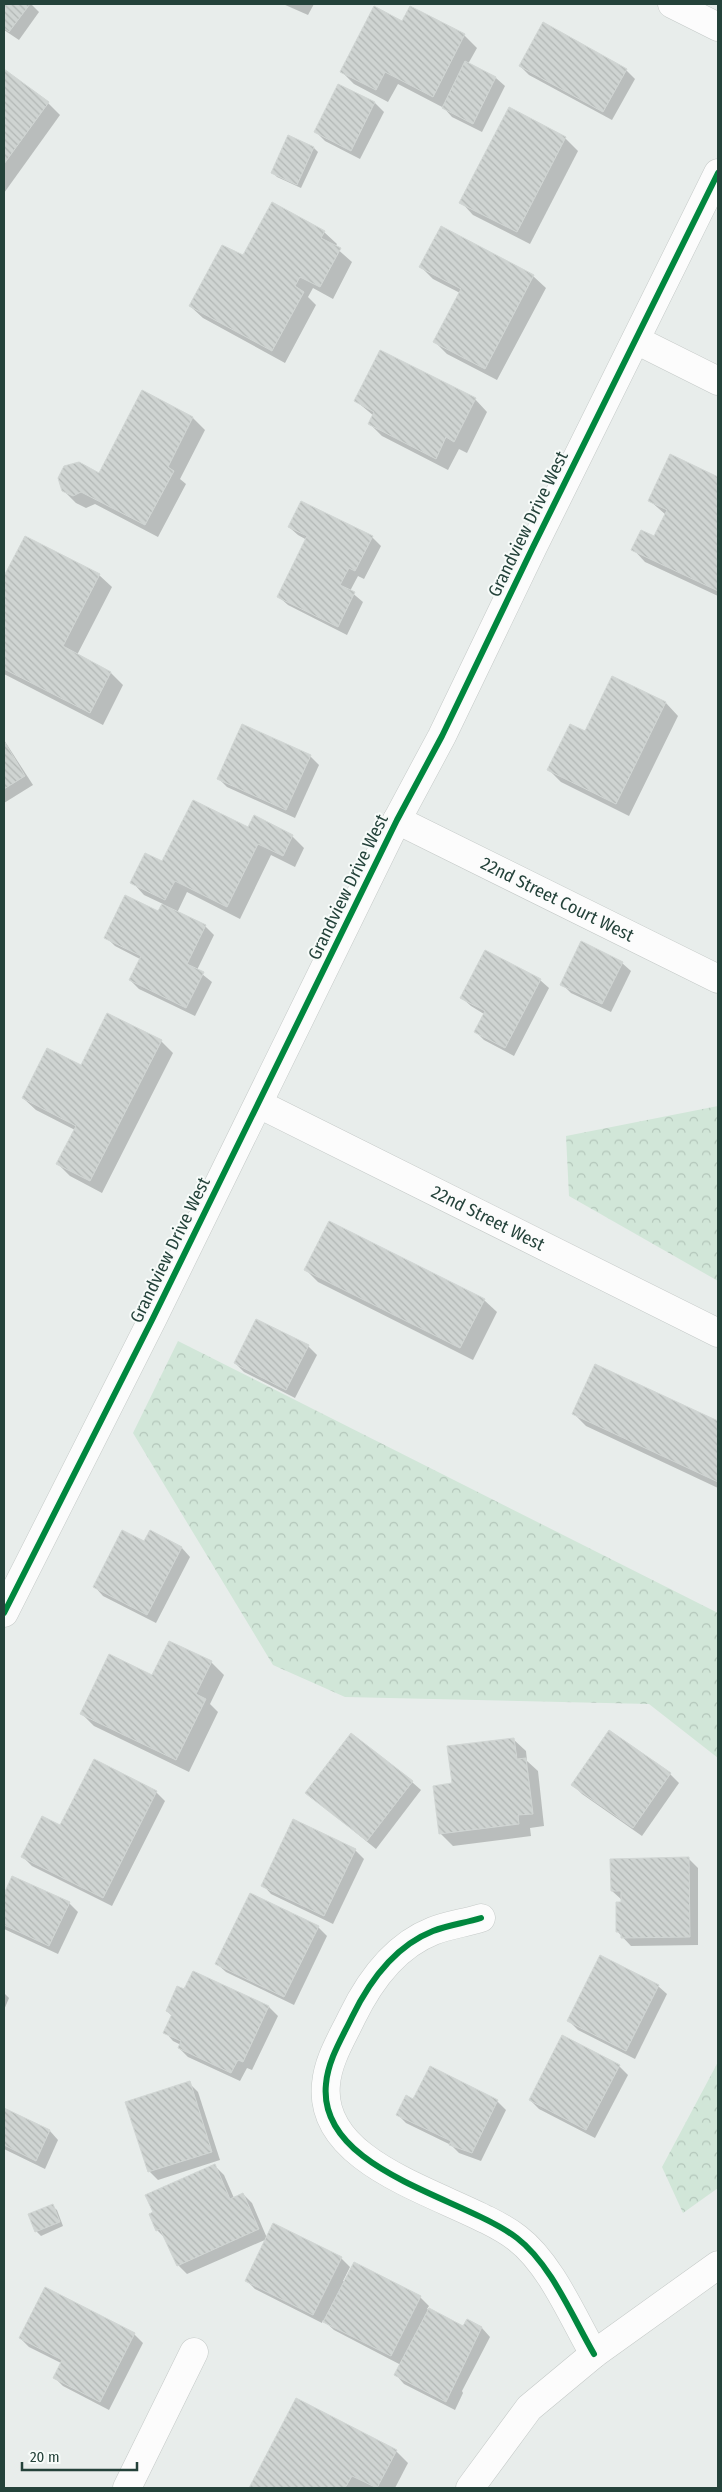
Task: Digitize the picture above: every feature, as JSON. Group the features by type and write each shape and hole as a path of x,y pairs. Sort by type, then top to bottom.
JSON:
{"street":[{"path":"672,4 718,27"},
{"name":"Grandview Drive West","path":"4,1613 259,1104 397,820 442,736 718,173"},
{"path":"636,340 718,381"},
{"name":"22nd Street Court West","path":"397,820 718,979"},
{"name":"22nd Street West","path":"259,1104 718,1333"},
{"path":"481,1918 433,1931 410,1944 381,1971 356,2008 332,2058 326,2082 327,2109 338,2132 360,2154 401,2180 502,2228 529,2248 547,2273 594,2354"},
{"path":"470,2488 529,2408 594,2354 718,2265"},
{"path":"127,2488 194,2352"}],"green space":[{"path":"718,1106 718,1281 569,1196 566,1136"},
{"path":"178,1341 718,1613 718,1758 649,1704 345,1697 273,1665 133,1433"},
{"path":"718,2062 718,2188 683,2213 662,2167"}],"building":[{"path":"4,4 30,4 9,32 4,28"},
{"path":"374,6 402,21 410,6 465,34 433,97 385,72 376,90 340,72"},
{"path":"543,22 627,69 603,112 519,66"},
{"path":"465,61 496,77 473,124 442,108"},
{"path":"4,69 49,102 4,164"},
{"path":"338,84 375,102 351,151 314,132"},
{"path":"509,107 566,137 517,232 459,203"},
{"path":"288,135 314,147 297,185 271,173"},
{"path":"272,202 325,231 321,238 341,248 320,287 300,277 295,286 304,292 272,351 189,306 222,245 243,255"},
{"path":"441,226 534,275 485,369 433,342 461,289 419,267"},
{"path":"380,350 476,398 454,442 446,437 436,459 368,424 374,412 354,401"},
{"path":"142,390 193,417 168,467 174,471 145,525 81,492 73,496 62,491 58,478 64,466 79,462 99,473"},
{"path":"670,454 718,477 718,591 631,550 641,530 654,536 667,510 648,501"},
{"path":"301,501 373,536 355,571 349,568 340,585 355,592 338,627 277,597 307,536 288,527"},
{"path":"25,536 100,574 63,646 111,672 90,713 4,669 4,576"},
{"path":"612,676 666,702 616,804 547,770 570,724 585,731"},
{"path":"242,724 311,755 286,810 217,779"},
{"path":"4,741 25,776 4,789"},
{"path":"193,800 248,827 254,815 293,835 283,856 258,844 227,907 175,881 165,900 130,883 145,853 162,861"},
{"path":"125,895 158,911 162,904 206,925 187,964 204,972 186,1008 129,980 141,956 104,938"},
{"path":"581,941 623,962 602,1004 560,985"},
{"path":"485,950 541,979 505,1048 474,1032 485,1011 460,998"},
{"path":"107,1013 162,1040 90,1181 56,1164 76,1126 22,1098 47,1048 81,1065"},
{"path":"329,1221 485,1299 460,1348 304,1270"},
{"path":"256,1319 309,1345 286,1390 234,1363"},
{"path":"595,1364 718,1421 718,1482 572,1414"},
{"path":"122,1530 144,1541 150,1530 182,1547 147,1615 93,1587"},
{"path":"169,1641 212,1661 196,1694 206,1699 176,1760 80,1714 109,1654 152,1675"},
{"path":"609,1730 671,1773 633,1828 571,1785"},
{"path":"351,1733 413,1781 367,1841 305,1793"},
{"path":"514,1738 517,1759 526,1758 533,1814 518,1815 519,1824 439,1834 433,1786 452,1783 447,1746"},
{"path":"94,1759 157,1791 103,1898 21,1857 42,1816 60,1825"},
{"path":"293,1819 356,1849 324,1916 261,1886"},
{"path":"689,1857 690,1937 621,1938 621,1932 616,1932 616,1902 621,1902 621,1891 611,1891 610,1859"},
{"path":"12,1876 70,1902 49,1946 4,1925 4,1894"},
{"path":"250,1893 319,1926 284,1997 215,1964"},
{"path":"600,1955 659,1985 626,2051 567,2021"},
{"path":"193,1971 269,2006 243,2062 238,2060 231,2073 178,2048 181,2041 163,2033 172,2014 166,2011 177,1986 184,1989"},
{"path":"562,2035 620,2065 586,2130 529,2100"},
{"path":"430,2066 498,2100 472,2153 449,2145 451,2141 396,2115 406,2095 413,2099"},
{"path":"190,2081 212,2152 148,2172 125,2102"},
{"path":"4,2108 50,2130 36,2161 4,2145"},
{"path":"215,2164 230,2199 243,2193 259,2229 177,2266 160,2229 156,2231 149,2214 153,2212 145,2195"},
{"path":"53,2204 60,2222 35,2232 28,2214"},
{"path":"273,2223 342,2257 313,2315 245,2281"},
{"path":"354,2262 421,2296 391,2356 323,2322"},
{"path":"45,2287 135,2333 100,2402 53,2378 62,2360 19,2338"},
{"path":"429,2308 463,2326 467,2319 482,2327 446,2402 394,2375"},
{"path":"296,2398 397,2450 377,2488 352,2476 345,2488 249,2488"}],"cycle path":[{"path":"4,1613 153,1318 397,820 442,736 718,173"},
{"path":"481,1918 439,1929 419,1938 395,1956 375,1978 352,2017 330,2066 326,2084 329,2114 345,2139 369,2160 398,2178 493,2223 517,2238 529,2249 551,2277 594,2354"}]}
